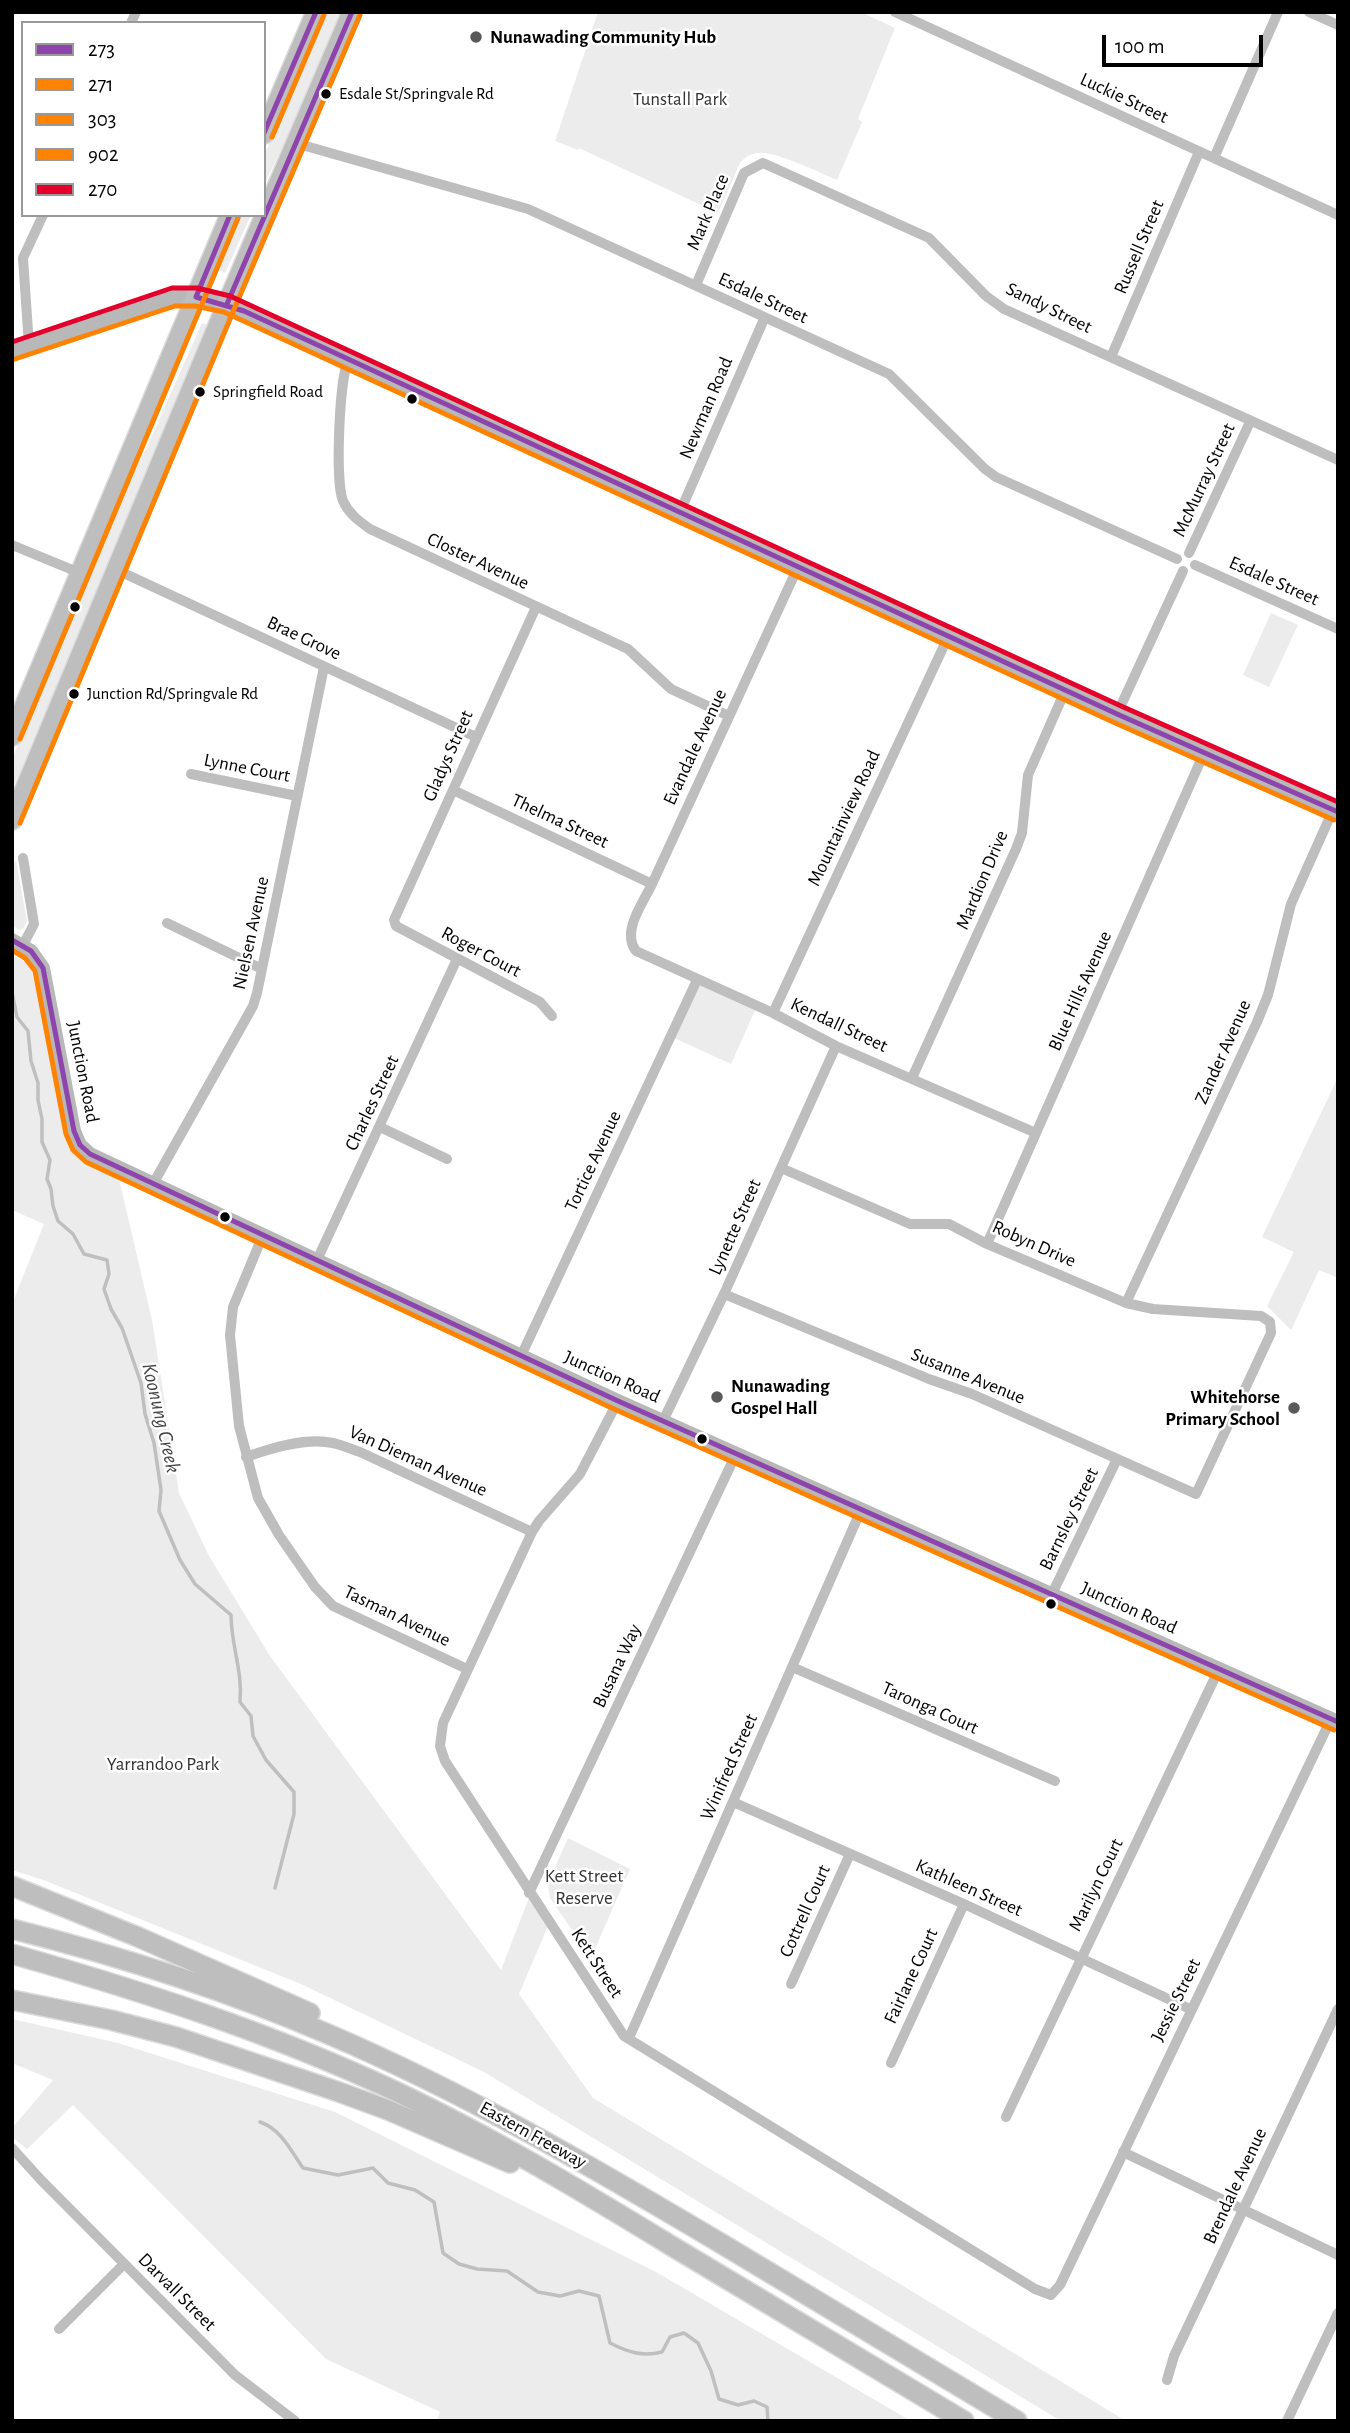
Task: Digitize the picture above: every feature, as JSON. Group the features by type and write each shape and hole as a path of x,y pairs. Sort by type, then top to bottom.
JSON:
{"highway":[{"path":"266,129 316,12"},
{"path":"266,212 352,12"},
{"path":"12,736 229,217"},
{"path":"12,821 264,217"},
{"path":"12,1886 273,1996 361,2038 462,2090 633,2191"},
{"name":"Eastern Freeway","path":"12,1929 170,1974 331,2035 480,2106 633,2191 1017,2421"},
{"name":"Eastern Freeway","path":"12,1954 189,2007 348,2070 489,2139 628,2219 964,2421"},
{"path":"12,2000 154,2030 306,2080 440,2132 628,2219"}],"street":[{"name":"Luckie Street","path":"895,12 1338,215"},
{"path":"1214,158 1278,12"},
{"path":"1309,12 1338,25"},
{"name":"Esdale Street","path":"295,143 528,209 888,374 996,477 1177,559"},
{"name":"Russell Street","path":"1111,357 1199,152"},
{"name":"Mark Place","path":"696,285 744,173 763,163"},
{"name":"Sandy Street","path":"763,163 929,238 986,296 1004,309 1338,460"},
{"path":"29,346 23,258 42,217"},
{"path":"12,351 174,297 196,297 227,304 349,358 1065,691 1336,811"},
{"name":"Newman Road","path":"680,512 764,319"},
{"name":"Closter Avenue","path":"349,358 343,375 338,477 342,500 353,516 370,528 628,649 671,689 729,716"},
{"name":"McMurray Street","path":"1189,553 1250,422"},
{"path":"12,545 80,573"},
{"path":"1183,553 1189,553 1194,556 1195,565 1183,571 1178,567 1177,559 1183,553"},
{"name":"Esdale Street","path":"1195,565 1338,629"},
{"name":"Evandale Avenue","path":"630,944 630,934 652,884 798,567"},
{"name":"Brae Grove","path":"117,570 476,737"},
{"path":"1117,714 1183,571"},
{"name":"Gladys Street","path":"394,920 536,607"},
{"name":"Mountainview Road","path":"773,1013 948,637"},
{"name":"Nielsen Avenue","path":"153,1184 253,1006 324,667"},
{"name":"Mardion Drive","path":"912,1078 1016,849 1022,833 1028,775 1065,691"},
{"name":"Blue Hills Avenue","path":"987,1244 1204,753"},
{"name":"Lynne Court","path":"191,774 297,796"},
{"name":"Thelma Street","path":"453,790 652,884"},
{"name":"Zander Avenue","path":"1126,1303 1257,1022 1268,995 1291,904 1336,811"},
{"path":"18,943 34,924 23,858"},
{"name":"Roger Court","path":"394,920 396,926 540,1002 552,1016"},
{"path":"167,923 262,969"},
{"name":"Junction Road","path":"18,943 36,956 43,968 75,1131 80,1144 90,1154 618,1401 1334,1721"},
{"name":"Kendall Street","path":"630,944 636,951 773,1013 836,1046 1036,1133"},
{"name":"Charles Street","path":"317,1260 457,960"},
{"name":"Tortice Avenue","path":"521,1356 697,980"},
{"name":"Lynette Street","path":"663,1421 724,1294 836,1046"},
{"path":"380,1127 447,1159"},
{"name":"Robyn Drive","path":"781,1168 910,1224 949,1224 987,1244 1126,1303 1153,1309 1261,1316 1270,1322 1271,1333 1196,1494"},
{"name":"Tasman Avenue","path":"263,1235 233,1307 230,1335 239,1426 258,1498 279,1535 315,1587 333,1606 467,1670"},
{"name":"Susanne Avenue","path":"724,1294 929,1379 972,1394 1196,1494"},
{"name":"Kett Street","path":"618,1401 580,1474 532,1532 443,1723 440,1746 445,1761 624,2036 1035,2289 1051,2295"},
{"name":"Van Dieman Avenue","path":"246,1457 305,1442 332,1442 360,1452 532,1532"},
{"name":"Busana Way","path":"530,1892 736,1454"},
{"name":"Barnsley Street","path":"1052,1594 1117,1459"},
{"name":"Winifred Street","path":"629,2038 862,1510"},
{"name":"Taronga Court","path":"792,1667 1055,1781"},
{"name":"Marilyn Court","path":"1006,2117 1219,1669"},
{"name":"Jessie Street","path":"1051,2295 1060,2285 1191,2009 1334,1721"},
{"name":"Kathleen Street","path":"733,1802 964,1904 1191,2009"},
{"name":"Cottrell Court","path":"791,1984 850,1854"},
{"name":"Fairlane Court","path":"891,2063 964,1904"},
{"name":"Brendale Avenue","path":"1167,2380 1174,2356 1338,2009"},
{"name":"Darvall Street","path":"12,2148 234,2375 295,2421"},
{"path":"1123,2152 1338,2255"},
{"name":"Darvall Street","path":"12,2156 41,2180"},
{"path":"59,2329 124,2264"},
{"path":"1287,2421 1338,2314"}],"green space":[{"path":"326,12 342,12 308,95 266,181 266,151"},
{"name":"Tunstall Park","path":"598,12 861,12 895,28 858,119 862,122 837,180 776,155 753,154 740,163 718,213 579,148 578,150 555,141"},
{"path":"239,217 250,217 225,273 217,269"},
{"path":"202,323 208,325 37,740 12,788 12,759 114,515"},
{"path":"1271,613 1298,625 1269,687 1243,675"},
{"path":"16,860 27,921 20,930 12,926 12,868"},
{"name":"Yarrandoo Park","path":"12,956 24,961 32,971 74,1154 119,1179 152,1320 179,1493 209,1556 270,1656 501,1970 529,1898 548,1926 519,1994 593,2098 1126,2421 1061,2421 484,2072 301,1984 46,1881 12,1870 12,1304 44,1224 12,1210"},
{"path":"697,980 757,1006 731,1064 670,1036"},
{"path":"1338,1077 1338,1278 1319,1270 1291,1330 1267,1306 1294,1252 1262,1237"},
{"name":"Kett Street Reserve","path":"568,1838 630,1869 591,1958 550,1898 548,1883"},
{"path":"12,2019 118,2043 335,2112 656,2272 911,2421 437,2421 440,2412 326,2359 73,2105 27,2149 12,2137 12,2128 53,2080 12,2063"}],"waterway":[{"name":"Koonung Creek","path":"12,992 17,1017 28,1031 31,1061 38,1083 42,1142 50,1160 47,1179 53,1206 58,1221 73,1234 84,1254 107,1260 109,1274 104,1289 122,1328 141,1383 145,1414 154,1443 161,1490 159,1511 180,1560 195,1584 231,1615 240,1680 240,1702 251,1716 253,1736 266,1760 294,1792 294,1814 275,1888"},
{"name":"Koonung Creek","path":"260,2122 280,2135 303,2168 338,2175 373,2168 388,2183 415,2190 434,2202 443,2253 459,2264 477,2269 507,2271 538,2292 560,2296 579,2291 599,2296 610,2343 635,2353 648,2354 662,2352 670,2337 684,2333 698,2343 711,2371 719,2399 738,2405 754,2401 767,2407 768,2421"}],"transit line":[{"name":"273","path":"266,128 316,12"},
{"name":"273","path":"266,213 352,12"},
{"name":"902","path":"272,137 324,15"},
{"name":"902","path":"20,823 360,15"},
{"name":"273","path":"229,217 196,297 244,311 1117,714 1338,812"},
{"name":"273","path":"227,304 264,217"},
{"name":"902","path":"20,739 238,218"},
{"name":"270","path":"12,342 172,288 197,288 230,296 1121,706 1338,802"},
{"name":"303","path":"15,359 175,306 195,306 224,312 1113,722 1334,820"},
{"name":"273","path":"12,940 31,951 43,968 74,1131 80,1145 90,1154 618,1401 1338,1722"},
{"name":"271","path":"12,950 25,958 35,971 66,1134 73,1150 86,1162 614,1409 1334,1730"}],"place":[{"name":"Nunawading Community Hub","path":"476,37"},
{"name":"Esdale St/Springvale Rd","path":"326,94"},
{"name":"Springfield Road","path":"200,392"},
{"name":"Junction Rd/Springvale Rd","path":"74,694"},
{"name":"Nunawading Gospel Hall","path":"717,1397"},
{"name":"Whitehorse Primary School","path":"1294,1408"}]}
